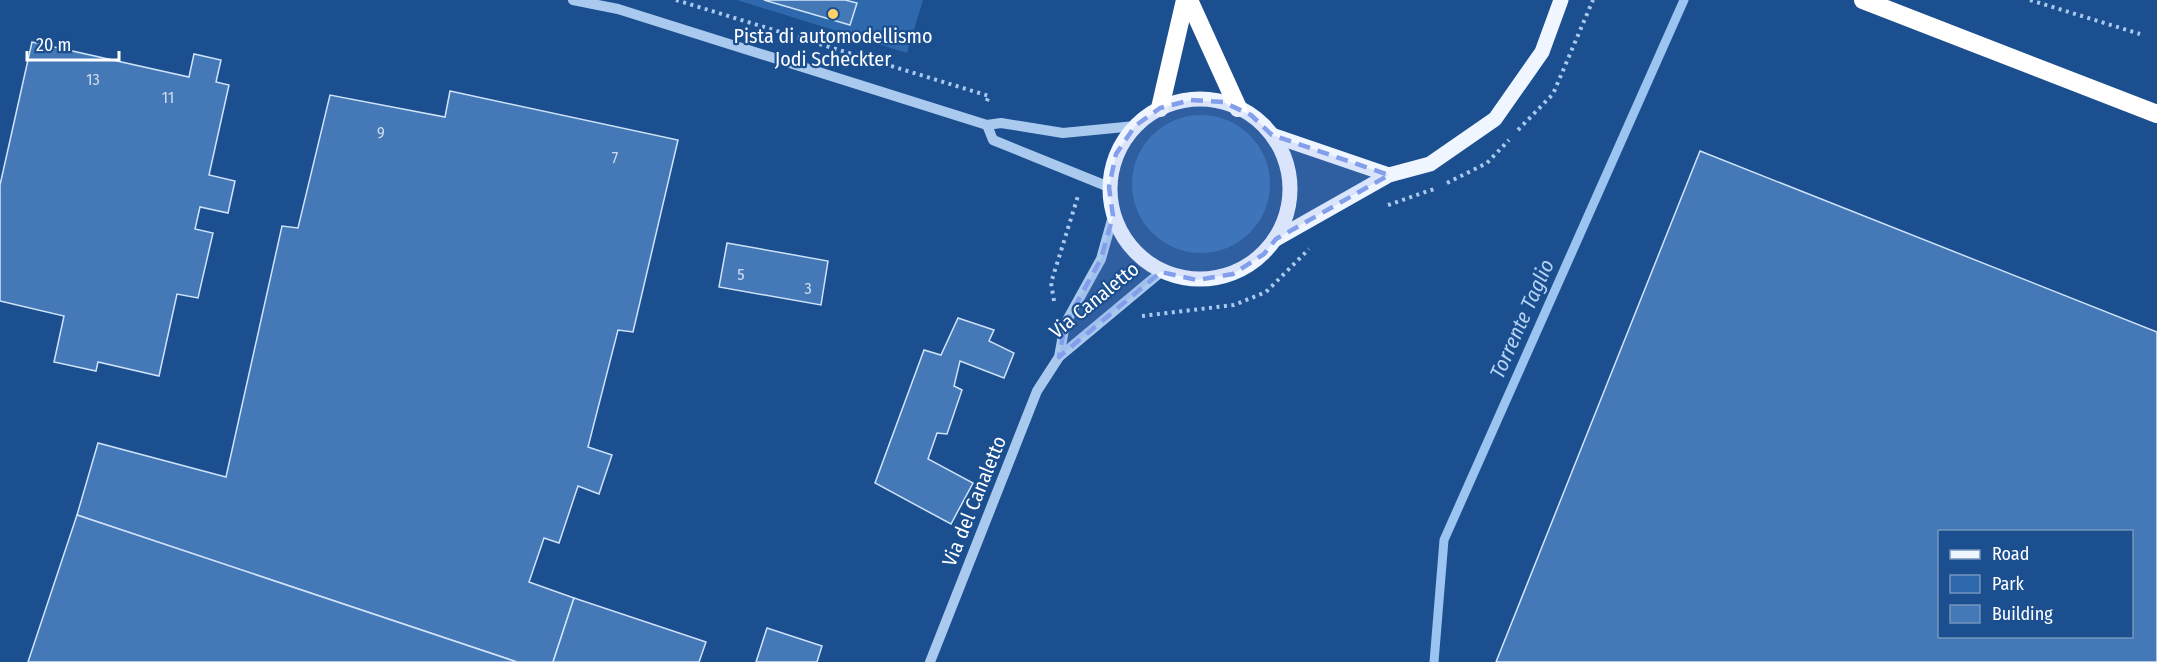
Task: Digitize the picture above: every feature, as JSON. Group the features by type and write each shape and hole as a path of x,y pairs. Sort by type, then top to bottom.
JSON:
{"highway":[{"path":"1187,0 1238,108"},
{"path":"1160,108 1187,0"},
{"path":"1863,0 2157,114"}],"main road":[{"path":"1276,239 1389,175 1430,164 1495,119 1542,52 1561,0"},
{"path":"1207,99 1238,108 1257,120 1272,135 1282,151 1288,168 1291,187 1287,214 1276,239 1264,254 1250,265 1233,274 1216,279 1179,278 1161,272 1131,249 1120,234 1113,216 1109,187 1116,154 1135,126 1160,108 1183,101 1207,99"},
{"path":"1272,135 1389,175"}],"street":[{"path":"573,0 618,9 987,125 1001,123 1063,133 1135,126"},
{"path":"987,125 993,140 1109,187"},
{"name":"Via Canaletto","path":"1059,357 1065,324 1101,259 1113,216"},
{"name":"Via Canaletto","path":"1059,357 1161,272"},
{"name":"Via del Canaletto","path":"930,662 1037,391 1059,357"}],"path":[{"path":"2030,0 2140,34"}],"highlighted area":[{"path":"1191,100 1223,102 1251,115 1272,135 1389,175 1276,239 1264,254 1233,274 1197,280 1161,272 1059,357 1065,324 1101,259 1113,216 1109,187 1116,154 1135,126 1160,108"}],"green space":[{"path":"737,0 923,0 907,53"},
{"path":"1201,115 1227,120 1250,135 1265,158 1270,184 1265,210 1250,233 1227,248 1201,253 1175,248 1152,233 1137,210 1132,184 1137,158 1152,135 1175,120"}],"building":[{"name":"Pista di automodellismo Jodi Scheckter","path":"764,0 845,0 857,3 850,25"},
{"path":"32,42 189,77 194,54 221,60 216,82 229,85 209,175 235,181 228,213 200,207 195,229 213,233 198,298 177,294 159,376 98,362 96,371 54,362 64,316 0,301 0,185"},
{"path":"450,91 678,140 633,332 618,330 588,447 612,455 599,494 578,486 559,543 544,538 529,582 574,598 553,662 517,662 77,515 98,443 226,477 282,226 298,228 330,95 445,117"},
{"path":"1700,151 2157,332 2157,662 1496,662"},
{"path":"727,243 828,261 821,305 719,287"},
{"path":"958,318 994,330 989,341 1014,353 1004,378 960,361 954,386 962,390 947,434 937,433 928,459 973,483 951,524 875,483 924,350 941,355"},
{"path":"77,515 517,662 28,662"},
{"path":"574,598 706,642 699,662 553,662"},
{"path":"767,628 822,646 817,662 756,662"}],"waterway":[{"name":"Torrente Taglio","path":"1434,662 1444,540 1684,0"}],"place":[{"name":"Pista di automodellismo Jodi Scheckter","path":"833,14"}]}
